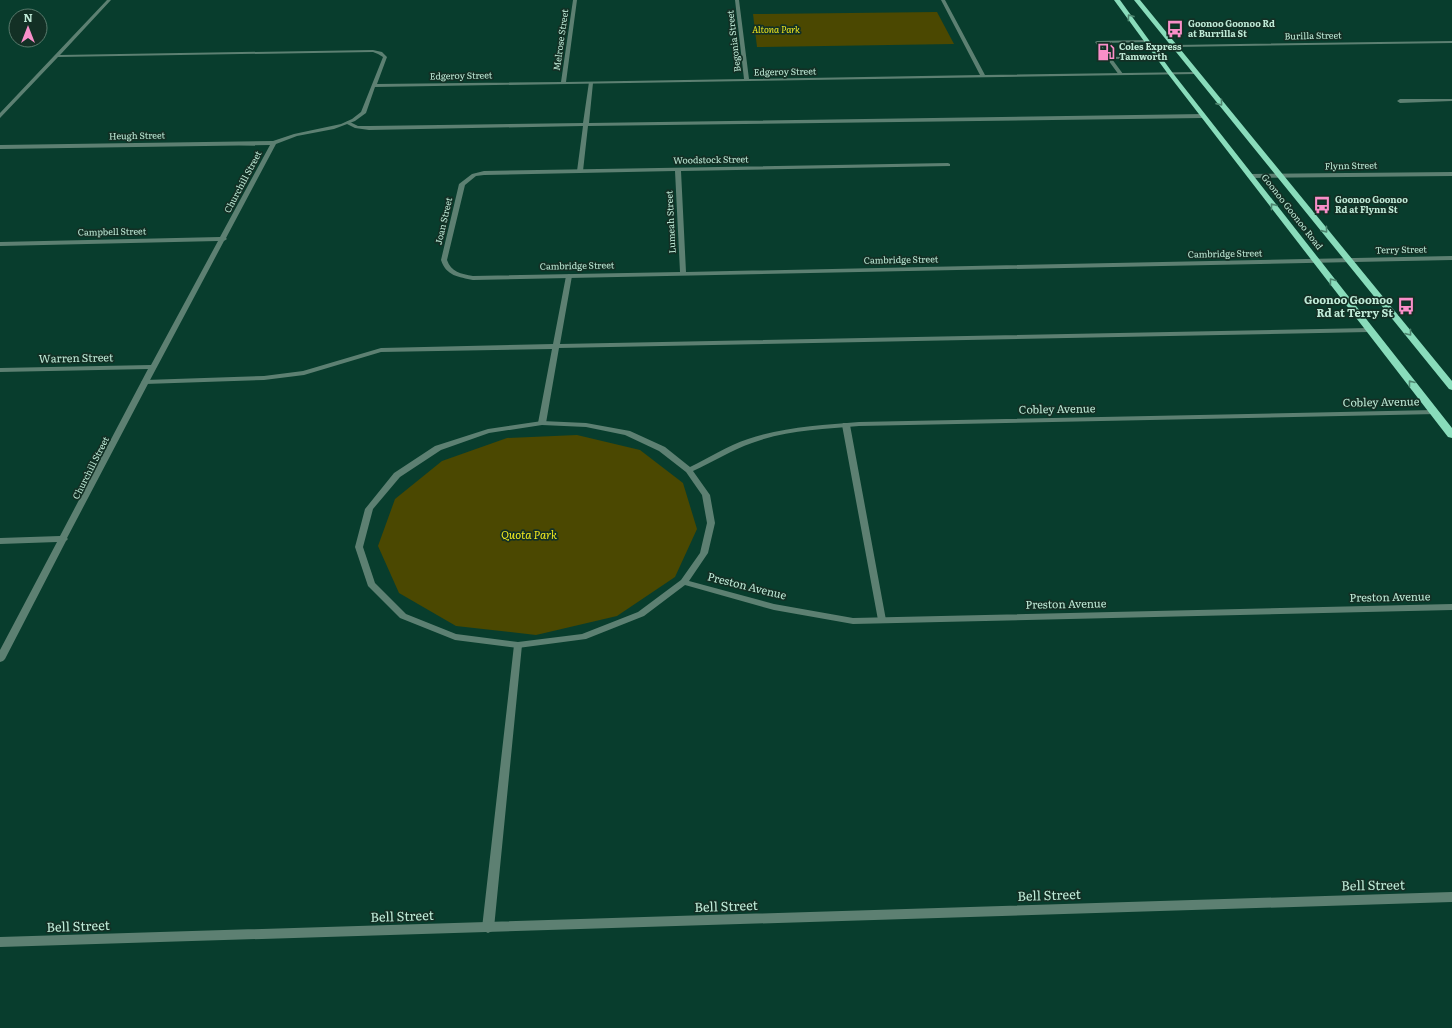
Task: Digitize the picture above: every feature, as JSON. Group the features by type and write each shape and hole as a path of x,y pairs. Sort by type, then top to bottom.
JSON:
{"highway":[{"name":"Goonoo Goonoo Road","path":"1117,0 1203,116 1452,436"},
{"name":"Goonoo Goonoo Road","path":"1137,0 1452,387"}],"street":[{"path":"0,116 109,0"},
{"name":"Melrose Street","path":"563,83 574,0"},
{"name":"Begonia Street","path":"737,0 747,80"},
{"path":"943,0 983,76"},
{"path":"1121,74 1097,42 1147,41"},
{"name":"Burilla Street","path":"1174,46 1452,42"},
{"name":"Churchill Street","path":"0,659 145,382 224,239 274,142 290,136 348,123 358,118 363,113 385,57 380,53 373,51 56,56"},
{"path":"1109,58 1159,57"},
{"name":"Edgeroy Street","path":"374,86 1196,73"},
{"path":"580,171 584,124 591,82"},
{"path":"1400,101 1452,100"},
{"path":"348,123 356,127 369,128 1203,116"},
{"name":"Heugh Street","path":"0,147 274,142"},
{"name":"Woodstock Street","path":"474,175 494,172 948,165"},
{"name":"Lumeah Street","path":"678,169 683,273"},
{"name":"Flynn Street","path":"1250,176 1452,174"},
{"name":"Joan Street","path":"453,274 445,267 444,260 462,184 474,175"},
{"name":"Campbell Street","path":"0,244 224,239"},
{"name":"Terry Street","path":"1350,260 1452,258"},
{"name":"Cambridge Street","path":"453,274 473,278 1317,262 1350,260"},
{"path":"542,423 569,276"},
{"path":"145,382 264,378 304,372 381,350 1369,330"},
{"name":"Warren Street","path":"0,370 153,367"},
{"name":"Cobley Avenue","path":"689,470 750,442 765,437 817,427 846,425 1434,412"},
{"path":"542,423 586,425 627,433 662,449 689,470 706,495 711,523 704,553 684,582 641,614 583,637 518,645 455,637 403,616 371,584 359,546 369,509 397,475 438,448 488,431 542,423"},
{"path":"846,425 882,620"},
{"path":"0,541 64,539"},
{"name":"Preston Avenue","path":"684,582 774,606 853,621 1452,607"},
{"path":"488,928 518,645"},
{"name":"Bell Street","path":"0,942 488,928 1298,900 1452,897"}],"green space":[{"name":"Altona Park","path":"937,12 954,44 757,47 753,14"},
{"name":"Quota Park","path":"577,435 640,450 683,483 697,529 675,577 617,616 536,635 456,626 399,593 378,546 395,499 442,461 507,438"}],"place":[{"name":"Goonoo Goonoo Rd at Burrilla St","path":"1175,29"},
{"name":"Coles Express Tamworth","path":"1106,52"},
{"name":"Goonoo Goonoo Rd at Flynn St","path":"1322,205"},
{"name":"Goonoo Goonoo Rd at Terry St","path":"1406,306"}]}
